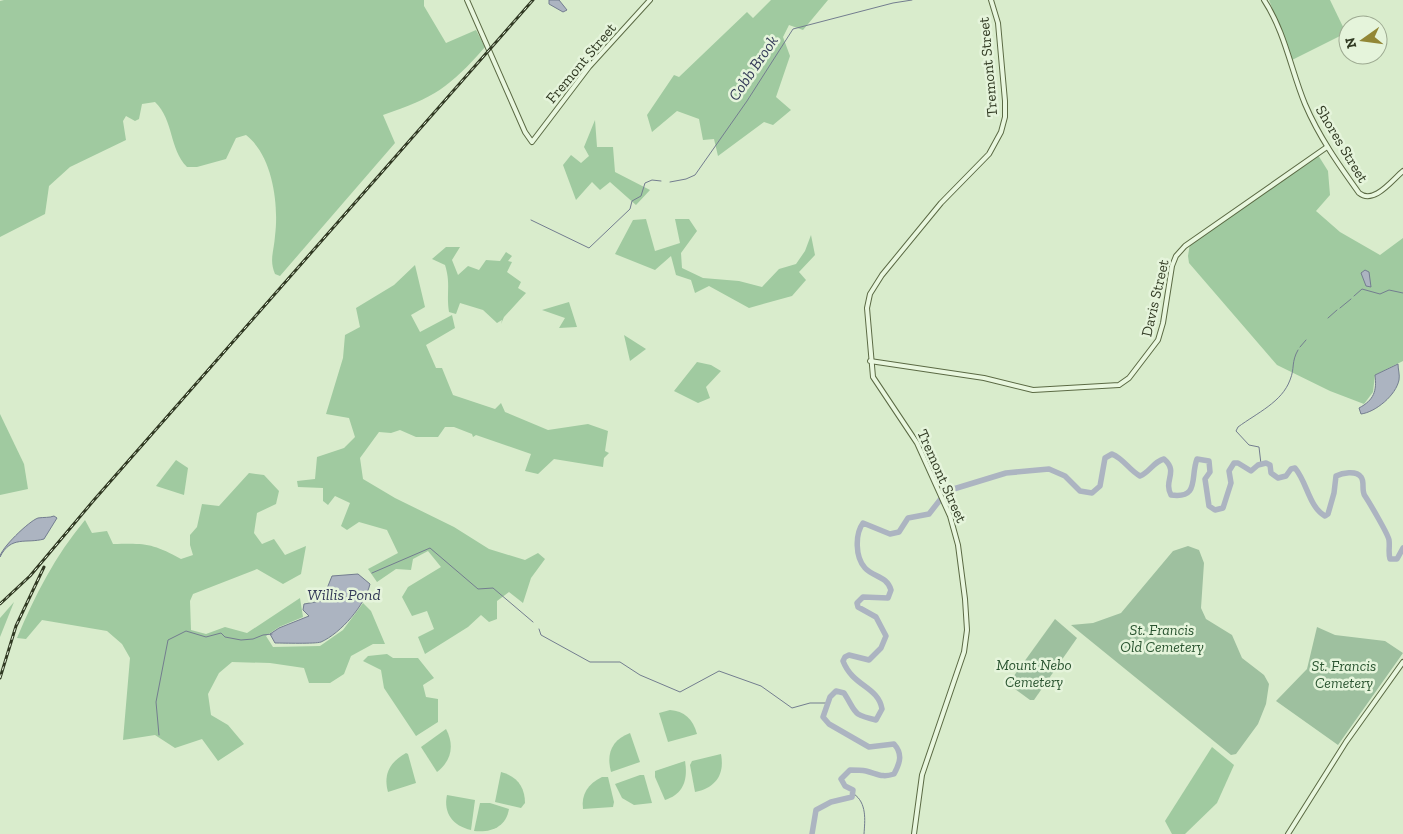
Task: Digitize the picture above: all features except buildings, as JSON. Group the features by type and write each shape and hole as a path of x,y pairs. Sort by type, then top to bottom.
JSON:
{"street":[{"name":"Fremont Street","path":"467,0 525,132 532,142 589,67 650,0"},
{"name":"Tremont Street","path":"914,834 921,779 959,670 966,641 962,570 955,531 938,489 914,438 875,382 870,361 867,308 874,286 941,203 989,154 1002,132 1005,117 1005,101 998,23 991,0"},
{"name":"Shores Street","path":"1264,0 1278,26 1306,106 1328,147 1359,193 1364,197 1377,194 1403,171"},
{"name":"Davis Street","path":"870,361 984,378 1033,390 1110,386 1123,383 1153,349 1160,336 1172,266 1185,246 1328,147"},
{"path":"1288,834 1346,742 1403,662"}],"green space":[{"path":"424,0 424,6 446,43 476,30 485,47 451,82 440,90 416,103 383,115 395,143 280,276 275,274 272,264 276,224 275,196 268,168 255,144 246,135 236,138 226,159 197,167 187,167 177,152 165,117 155,102 142,104 139,119 135,121 126,116 123,121 126,140 70,167 49,186 45,214 0,237 0,1"},
{"path":"771,0 828,0 803,30 789,25 783,37 790,56 776,97 791,110 773,125 764,122 718,156 714,139 703,140 699,119 677,111 652,132 647,115 674,75 679,77 747,12 753,18"},
{"path":"1269,0 1330,0 1338,16 1338,37 1292,60"},
{"path":"595,120 597,147 613,147 615,172 650,190 636,205 610,182 600,190 592,182 576,200 563,165 571,155 581,163 589,156 584,147"},
{"path":"1318,155 1328,171 1330,195 1316,211 1340,232 1380,255 1403,238 1403,361 1375,375 1373,392 1364,404 1330,391 1277,365 1189,263 1190,243"},
{"path":"646,219 655,251 680,243 675,219 689,219 697,231 681,253 682,268 703,278 739,281 762,287 779,269 796,264 805,251 811,235 815,255 799,272 806,280 792,296 749,308 709,286 695,293 691,280 676,275 671,256 655,270 615,254 633,220"},
{"path":"446,247 460,247 452,260 458,275 468,266 479,270 486,260 500,261 506,252 512,256 508,261 512,262 507,272 521,282 518,288 526,293 504,317 501,324 502,320 497,323 483,310 460,303 456,314 449,312 448,278 445,265 432,259"},
{"path":"415,265 425,307 411,315 420,332 452,315 455,328 426,345 436,368 442,368 453,395 495,409 501,403 505,412 548,430 588,424 608,431 605,451 609,453 604,458 603,467 554,459 538,474 525,471 531,454 476,435 473,437 472,434 454,427 445,427 438,437 416,437 400,430 391,433 379,432 360,458 363,479 395,498 454,527 489,549 525,560 538,553 545,559 531,578 523,603 509,592 497,601 497,619 489,622 481,615 468,627 425,654 418,637 434,629 427,611 412,616 402,597 408,587 441,567 428,551 413,559 411,570 396,569 377,582 368,569 398,553 387,530 359,522 347,530 341,526 350,503 335,496 328,505 323,501 323,488 298,487 297,481 315,479 317,457 344,448 355,437 349,418 326,414 343,358 345,335 360,327 356,308 394,285"},
{"path":"569,302 577,327 559,328 565,318 542,310"},
{"path":"624,335 646,349 630,361"},
{"path":"697,362 711,365 721,371 706,387 710,398 698,403 674,391"},
{"path":"0,414 24,464 28,489 0,495"},
{"path":"176,460 188,468 184,495 156,486"},
{"path":"249,473 264,475 279,491 276,504 257,513 254,533 262,544 274,539 285,555 306,546 301,574 283,584 257,569 193,594 190,601 191,630 206,634 225,627 247,633 300,598 303,617 279,627 266,636 273,647 320,646 343,630 363,603 371,611 385,644 373,644 351,656 344,674 330,683 309,683 304,668 270,663 232,662 219,673 208,694 211,715 228,725 244,744 218,761 202,739 175,748 155,735 123,740 130,658 122,644 107,631 42,620 26,639 17,638 31,606 46,576 85,520 92,533 107,531 113,544 148,545 181,559 193,555 190,535 197,527 202,504 219,506"},
{"name":"St. Francis Old Cemetery","path":"1188,546 1199,550 1204,563 1201,608 1206,619 1232,635 1242,658 1264,675 1269,684 1266,704 1258,724 1236,754 1231,755 1071,625 1093,623 1121,613 1173,551"},
{"path":"14,602 0,637 0,618"},
{"name":"Mount Nebo Cemetery","path":"1055,619 1077,638 1034,700 1030,700 1008,684"},
{"name":"St. Francis Cemetery","path":"1317,627 1335,635 1385,641 1403,653 1338,745 1276,701 1307,669"},
{"path":"387,654 393,658 418,658 434,678 423,685 426,697 438,699 438,722 416,736 384,688 381,670 363,661 368,656"},
{"path":"670,710 684,714 693,724 697,734 668,742 659,713"},
{"path":"446,729 451,747 450,753 446,763 437,772 421,747"},
{"path":"630,733 640,762 611,772 609,759 612,748 619,739"},
{"path":"1212,747 1234,765 1217,803 1185,834 1172,834 1165,821"},
{"path":"406,753 408,754 416,783 388,792 386,780 389,769 396,760"},
{"path":"721,754 721,768 717,779 708,787 695,792 690,765 692,761"},
{"path":"685,761 686,774 683,785 677,794 665,800 655,777 655,771"},
{"path":"501,772 512,776 522,787 525,803 521,808 495,802"},
{"path":"644,775 652,803 634,805 622,798 615,784"},
{"path":"602,777 608,777 614,802 613,807 583,809 583,799 586,790"},
{"path":"447,795 475,800 471,830 454,822 451,818 447,808"},
{"path":"480,803 490,803 509,809 505,820 497,828 486,831 474,831"}],"water":[{"path":"549,0 559,0 567,10 563,12 549,4"},
{"path":"1365,270 1369,272 1371,287 1366,286 1361,273"},
{"path":"1398,364 1399,380 1390,397 1373,410 1361,414 1359,408 1368,402 1375,390 1375,375"},
{"path":"54,516 57,518 44,539 14,543 4,550 0,557 1,553 10,542 28,524 38,518"},
{"name":"Willis Pond","path":"358,574 370,584 363,601 344,625 329,638 318,643 275,643 270,634 279,628 309,616 303,610 304,604 322,601 332,576"}],"waterway":[{"name":"Cobb Brook","path":"670,182 695,175 747,101 793,29 893,3 912,0"},
{"name":"Cobb Brook","path":"531,220 589,248 630,209 632,201 641,196 645,183 652,180 661,181"},
{"path":"1354,296 1362,289 1380,294 1389,290 1403,293"},
{"path":"1340,308 1351,299"},
{"path":"1328,318 1337,310"},
{"path":"1300,347 1306,340"},
{"path":"1261,464 1259,447 1249,445 1236,431 1238,427 1281,395 1290,380 1294,358 1298,350"},
{"path":"812,834 816,810 831,802 852,797 853,790 845,786 841,779 850,770 864,771 883,776 890,775 894,774 900,759 899,751 894,744 869,747 829,724 823,717 830,697 836,691 844,693 856,712 862,716 876,720 882,709 876,695 847,670 843,661 849,655 869,660 881,648 886,636 876,617 858,607 857,603 863,597 888,598 891,590 883,579 868,571 859,558 857,539 863,523 890,534 899,532 908,518 929,514 947,491 1006,473 1049,469 1065,476 1080,491 1092,493 1100,486 1105,458 1112,454 1140,476 1157,462 1164,459 1171,472 1169,485 1171,495 1186,494 1190,490 1197,459 1209,461 1210,472 1205,479 1209,506 1215,510 1223,508 1231,483 1229,471 1234,463 1238,463 1251,471 1258,465 1266,463 1270,465 1271,473 1278,478 1286,476 1291,469 1295,468 1315,507 1325,516 1328,514 1334,493 1336,476 1345,473 1356,473 1362,479 1364,494 1388,537 1390,559 1397,559 1403,548"},
{"path":"372,573 430,548 478,589 493,588 533,622"},
{"path":"539,629 541,635 590,662 620,662 640,675 680,692 719,671 761,686 792,708 810,703 827,703"},
{"path":"159,735 156,702 168,640 186,631 206,637 221,633 225,637 241,640 272,634"},
{"path":"854,794 863,807 865,818 864,834"}],"railway":[{"path":"0,604 30,576 94,500 533,0"},
{"path":"0,678 16,626 44,567"}]}
